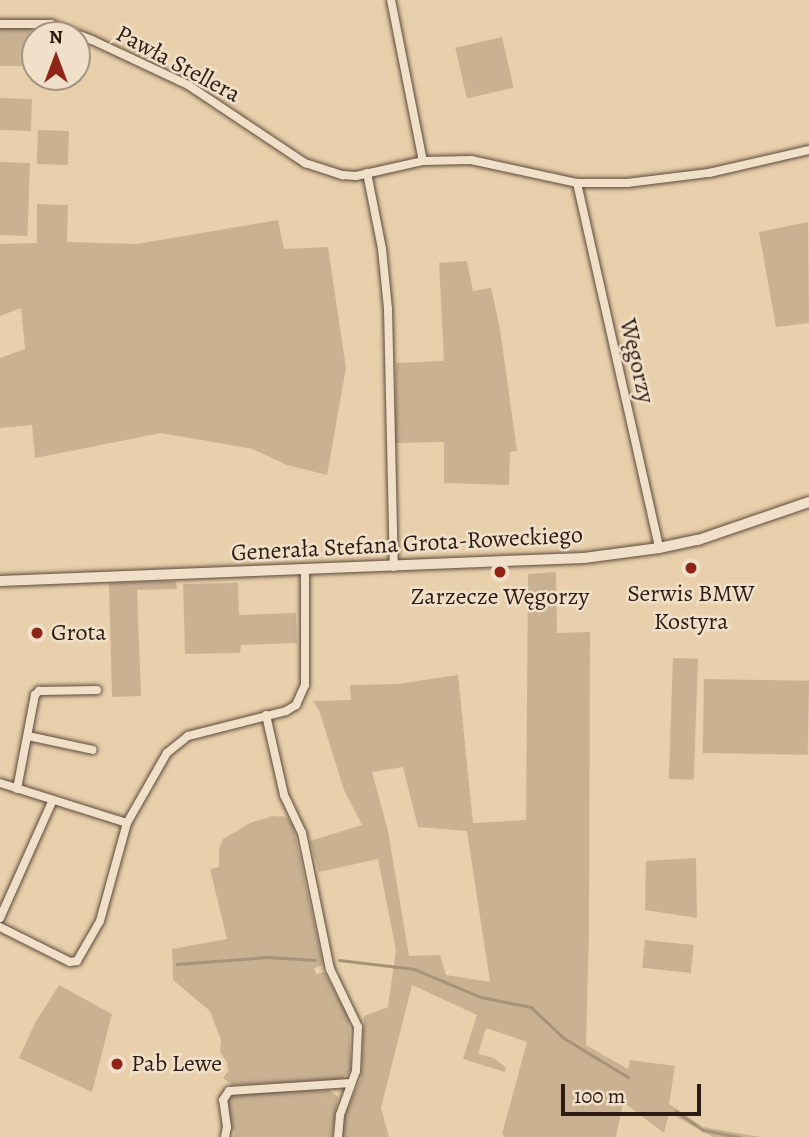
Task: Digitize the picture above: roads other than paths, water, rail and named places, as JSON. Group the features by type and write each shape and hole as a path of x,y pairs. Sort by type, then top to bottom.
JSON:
{"street":[{"path":"391,0 423,161"},
{"name":"Pawła Stellera","path":"0,24 51,24 92,40 188,85 320,170 350,176 423,161 471,160 577,183 628,183 687,177 809,150"},
{"path":"367,173 382,249 388,309 392,383 394,567"},
{"name":"Węgorzy","path":"577,183 659,548"},
{"name":"Generała Stefana Grota-Roweckiego","path":"0,581 573,559 659,548 740,528 809,502"},
{"path":"0,927 70,962 77,961 100,921 127,823 161,762 175,745 188,736 290,709 304,691 305,570"},
{"path":"17,789 35,695 39,691 97,690"},
{"path":"267,715 284,795 302,833 330,969 358,1027 356,1071 340,1115 338,1137"},
{"path":"28,736 93,750"},
{"path":"1,786 127,823"},
{"path":"0,918 52,802"},
{"path":"225,1137 224,1095 235,1090 351,1083"}],"waterway":[{"path":"177,964 267,957 315,960"},
{"path":"339,960 414,969 481,997 531,1007 564,1038 628,1077"},
{"path":"676,1111 703,1130 740,1137"}],"place":[{"name":"Serwis BMW Kostyra","path":"691,568"},
{"name":"Zarzecze Węgorzy","path":"500,572"},
{"name":"Grota","path":"37,633"},
{"name":"Pab Lewe","path":"117,1064"}]}
